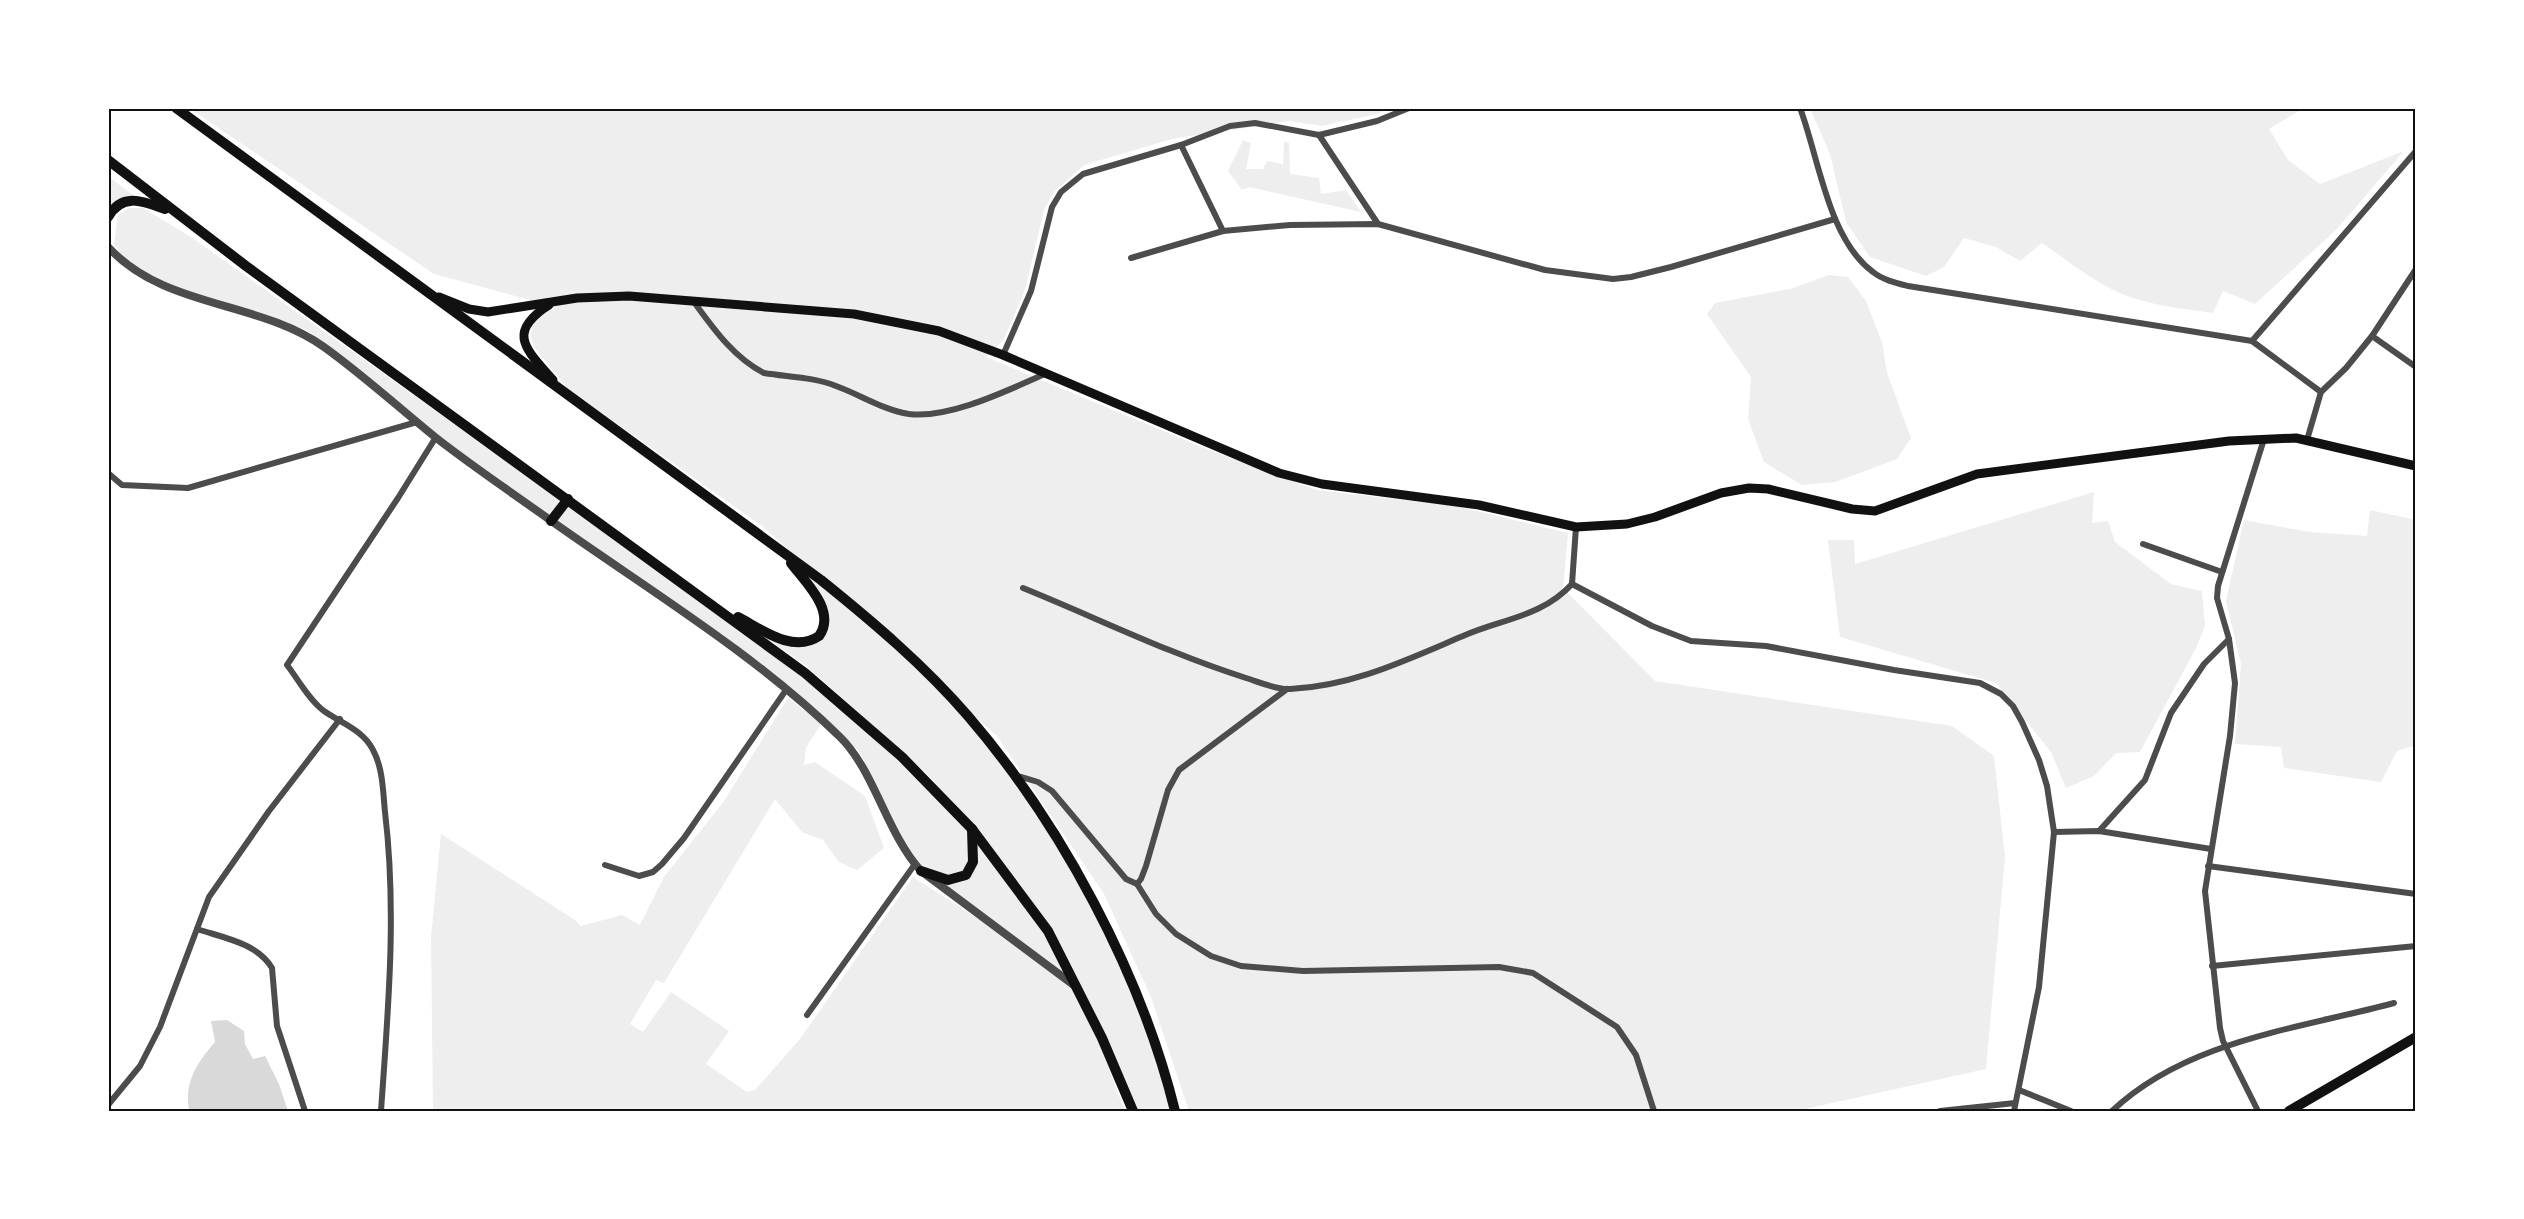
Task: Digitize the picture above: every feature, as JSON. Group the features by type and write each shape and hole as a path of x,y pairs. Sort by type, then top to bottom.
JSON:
{"main road":[{"path":"176,108 324,213 430,294 864,614 915,660 968,716 1041,814 1112,938 1148,1019 1175,1111"},
{"path":"108,160 173,212 706,600 826,691 902,757 972,829 1048,931 1112,1060 1133,1111"},
{"path":"108,217 117,204 134,200 173,212"},
{"path":"430,294 469,309 488,312 554,302 629,296 854,314 918,325 961,338 1141,412 1257,464 1298,478 1479,505 1576,527 1627,524 1655,517 1720,493 1749,488 1768,489 1852,509 1875,511 1977,474 2265,438 2307,440 2416,465"},
{"path":"554,302 531,317 524,328 523,337 528,350 562,392"},
{"path":"551,521 568,499"},
{"path":"706,600 774,637 796,642 814,640 823,631 825,622 823,609 785,556"},
{"path":"918,868 948,880 966,875 973,862 972,829"},
{"path":"2289,1111 2416,1037"}],"street":[{"path":"1003,355 1031,291 1053,207 1061,192 1083,174 1181,145 1216,130 1255,123 1319,135 1355,128 1408,108"},
{"path":"1800,108 1835,219 1863,264 1879,277 1893,282 2252,341 2321,392"},
{"path":"1319,135 1378,224"},
{"path":"1181,145 1223,231"},
{"path":"2252,341 2416,151"},
{"path":"1131,258 1223,231 1290,225 1378,224 1545,270 1613,279 1671,267 1835,219"},
{"path":"108,246 120,260 159,284 259,316 302,333 358,372 435,437 722,640 786,690 842,739 852,752 918,868 1076,987"},
{"path":"2307,440 2321,392 2346,369 2372,336 2416,269"},
{"path":"693,300 716,331 741,357 764,373 823,382 908,414 922,414 992,396 1045,374"},
{"path":"2372,336 2416,367"},
{"path":"108,473 122,485 188,488 417,422"},
{"path":"381,1111 392,955 389,843 381,780 373,749 360,733 319,706 287,665 398,498 435,437"},
{"path":"2258,1111 2220,1028 2206,912 2208,866 2234,706 2235,683 2229,639 2217,598 2222,572 2265,438"},
{"path":"1023,588 1199,662 1287,690 1320,686 1382,671 1465,635 1516,620 1538,609 1561,596 1572,584 1576,527"},
{"path":"2143,544 2222,572"},
{"path":"1572,584 1652,626 1691,641 1795,650 1894,670 1980,683 1991,688 2013,706 2039,760 2047,786 2054,832 2048,873 2043,959 2014,1111"},
{"path":"2099,831 2145,780 2171,713 2204,664 2229,639"},
{"path":"605,865 639,876 653,872 662,864 684,838 786,690"},
{"path":"1137,884 1142,879 1168,790 1179,770 1287,690"},
{"path":"108,1105 140,1066 160,1027 209,897 340,719"},
{"path":"1014,775 1038,782 1052,791 1126,879 1137,884 1155,914 1176,934 1211,956 1241,966 1303,971 1499,967 1533,973 1617,1027 1636,1055 1654,1111"},
{"path":"2054,832 2099,831 2211,849"},
{"path":"2208,866 2416,894"},
{"path":"807,1015 918,868"},
{"path":"197,929 247,946 259,952 268,962 273,975 277,1026 305,1111"},
{"path":"2212,966 2380,952 2416,946"},
{"path":"2112,1111 2150,1081 2227,1046 2394,1003"},
{"path":"2019,1090 2070,1111"},
{"path":"1940,1111 2015,1102"}],"shaded area":[{"path":"189,108 1390,108 1377,114 1322,126 1290,121 1172,139 1084,165 1055,191 1044,210 1025,290 1004,339 986,357 1214,452 1317,490 1456,506 1568,533 1563,588 1655,681 1952,726 1994,756 2005,857 1986,1069 1796,1111 1189,1111 1151,997 1104,894 997,736 762,526 568,389 534,347 530,335 535,320 556,307 434,274"},
{"path":"1810,108 2304,108 2269,129 2288,160 2320,184 2404,151 2337,229 2255,304 2223,291 2213,313 2150,303 2130,297 2084,273 2042,243 2020,261 1996,247 1964,238 1944,267 1926,276 1870,257 1846,222 1830,154"},
{"path":"1243,140 1251,143 1246,169 1263,169 1267,161 1283,164 1284,141 1289,143 1290,174 1319,178 1321,194 1346,190 1361,212 1249,187 1242,190 1228,171"},
{"path":"108,176 135,197 120,198 108,207"},
{"path":"129,208 143,208 191,237 761,642 919,776 968,831 971,865 953,878 922,867 903,838 859,751 768,671 439,438 307,330 161,282 124,259 114,244 118,215"},
{"path":"1829,275 1848,277 1866,301 1882,342 1887,373 1911,438 1897,459 1835,482 1802,485 1764,462 1748,419 1751,377 1707,314 1715,303 1790,289"},
{"path":"2094,492 2092,523 2108,521 2115,542 2171,584 2202,591 2205,626 2196,648 2140,752 2116,753 2094,776 2066,788 2051,752 1996,683 1840,637 1828,540 1854,540 1855,564"},
{"path":"2370,510 2416,520 2416,745 2397,751 2381,782 2284,768 2281,747 2235,744 2241,664 2226,601 2244,520 2310,532 2367,536"},
{"path":"810,577 928,676 1025,781 1088,897 1137,1000 1171,1111 1128,1111 1107,1065 1125,1111 433,1111 431,937 441,834 581,926 622,915 640,925 664,877 724,801 788,698 822,723 806,747 804,765 815,762 865,796 884,848 857,870 839,862 823,840 802,832 775,799 664,983 656,980 630,1024 643,1032 671,992 729,1031 706,1064 747,1092 755,1090 800,1039 913,877 1005,936 1074,987 1054,933 973,826 927,774 804,664 752,628 818,642 824,634 827,618 823,602"},
{"path":"974,835 1048,935 1068,979 1012,934 932,877 967,879 976,867"},
{"path":"227,1020 244,1031 245,1044 253,1059 265,1056 279,1084 288,1111 189,1111 188,1091 193,1074 215,1042 211,1021"}]}
